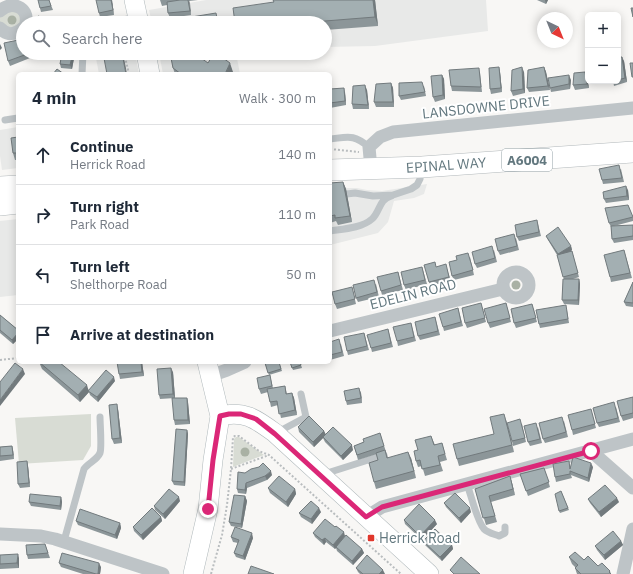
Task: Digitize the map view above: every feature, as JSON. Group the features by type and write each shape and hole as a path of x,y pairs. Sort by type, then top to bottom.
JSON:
{"main road":[{"name":"EPINAL WAY","path":"332,169 370,156 422,167 633,152"},
{"path":"0,187 16,186"},
{"path":"0,205 16,203"}],"street":[{"path":"0,11 7,5 18,6 22,9 26,16"},
{"path":"0,28 5,33 16,33"},
{"path":"147,60 150,72"},
{"name":"LANSDOWNE DRIVE","path":"370,156 380,138 393,132 633,108"},
{"name":"EDELIN ROAD","path":"332,331 503,288"},
{"path":"193,574 208,509 213,460 220,416 208,369 227,370 240,364"},
{"path":"220,416 241,414 256,419 275,434 429,574"},
{"path":"366,517 382,507 633,439"},
{"path":"591,451 633,488"},
{"path":"624,574 633,529"},
{"path":"0,534 41,536 64,541 163,574"}],"lane":[{"path":"82,72 83,60"},
{"path":"5,120 16,118"},
{"path":"332,139 351,137 359,139 370,156"},
{"path":"332,231 367,223 374,218 380,204 386,197 411,189 417,185 420,179 422,167"},
{"path":"332,196 355,193 373,196 393,195"},
{"path":"275,434 306,417 301,394"},
{"path":"64,541 84,469 87,464 100,452 100,417"},
{"path":"320,475 384,455"},
{"path":"467,484 480,522 484,529 491,534 499,536 506,533 504,527"}],"path":[{"path":"126,60 129,72"},
{"path":"332,149 370,156"},
{"path":"0,360 16,358"},
{"path":"233,437 239,436 260,451 269,455 401,574"},
{"path":"231,469 269,455"}],"shaded area":[{"path":"206,0 486,0 488,31 375,46 332,47 332,16 150,16 149,10"},
{"path":"18,6 20,16 16,16 16,28 0,28 0,11"},
{"path":"96,60 136,60 139,72 99,72"},
{"path":"160,60 237,60 240,72 163,72"},
{"path":"16,127 16,168 2,170 0,156 0,130"},
{"path":"427,184 424,194 414,198 394,201 388,222 378,233 332,244 332,188 357,188 382,191"},
{"path":"16,219 16,295 0,297 0,221"},
{"path":"91,414 91,446 83,460 19,464 15,418"},
{"path":"239,437 264,455 233,467 234,439"}],"building":[{"path":"38,0 49,0 51,6 40,8"},
{"path":"96,0 111,0 113,10 99,13"},
{"path":"188,0 190,11 168,13 167,2"},
{"path":"273,0 373,0 375,17 332,20 332,16 234,16 233,8 274,2"},
{"path":"216,13 217,16 198,16"},
{"path":"16,40 16,58 8,61 4,43"},
{"path":"621,57 622,57 625,78 621,79"},
{"path":"61,60 71,60 70,65 60,64"},
{"path":"104,60 123,60 126,72 107,72"},
{"path":"171,60 204,60 208,63 210,60 226,60 230,63 226,72 178,72 173,68"},
{"path":"630,63 633,63 633,77 632,77"},
{"path":"499,67 501,88 490,89 489,68"},
{"path":"522,67 523,89 511,91 512,70"},
{"path":"544,67 548,86 527,88 528,70"},
{"path":"479,68 481,87 451,86 449,70"},
{"path":"585,72 585,84 587,84 573,85 574,73"},
{"path":"442,75 443,95 433,97 431,76"},
{"path":"569,75 569,84 550,88 548,78"},
{"path":"422,82 425,92 399,96 399,83"},
{"path":"391,83 393,102 374,102 376,84"},
{"path":"365,85 368,105 352,104 353,86"},
{"path":"344,88 345,101 332,103 332,89"},
{"path":"16,137 16,153 13,153 11,138"},
{"path":"619,165 622,178 602,180 599,169"},
{"path":"343,182 350,216 335,218 335,215 332,216 332,183"},
{"path":"626,186 627,196 604,199 603,192"},
{"path":"628,205 633,217 609,223 605,208"},
{"path":"537,220 539,232 517,237 515,225"},
{"path":"633,225 633,236 612,239 611,226"},
{"path":"558,227 571,246 558,254 546,236"},
{"path":"514,234 517,246 498,251 495,239"},
{"path":"492,246 495,258 475,264 472,252"},
{"path":"624,250 630,273 610,277 604,255"},
{"path":"572,251 578,273 563,277 557,255"},
{"path":"468,253 473,270 452,276 449,262 457,260 456,256"},
{"path":"435,262 436,267 446,264 449,277 429,282 424,265"},
{"path":"422,267 425,280 404,285 401,272"},
{"path":"398,272 401,285 381,291 377,277"},
{"path":"563,279 579,279 578,300 562,300"},
{"path":"374,280 377,292 356,298 353,285"},
{"path":"633,282 633,303 624,302"},
{"path":"352,287 355,299 335,304 332,292"},
{"path":"481,303 485,318 465,323 462,308"},
{"path":"506,303 510,318 488,323 484,309"},
{"path":"532,304 536,318 514,323 511,309"},
{"path":"566,305 568,319 539,324 536,310"},
{"path":"458,308 461,322 443,327 439,314"},
{"path":"0,315 16,328 16,335 12,340 0,330"},
{"path":"435,317 438,331 418,336 415,322"},
{"path":"411,323 414,337 397,341 393,327"},
{"path":"388,329 391,343 371,348 367,335"},
{"path":"364,333 367,346 347,351 344,337"},
{"path":"339,339 342,352 332,354 332,341"},
{"path":"15,363 23,369 0,400 0,382"},
{"path":"41,364 61,364 87,385 78,395"},
{"path":"117,364 141,364 142,372 119,374"},
{"path":"265,364 280,364 281,369 268,373"},
{"path":"291,364 301,364 301,365 292,368"},
{"path":"171,368 173,394 159,395 157,369"},
{"path":"106,370 114,377 97,397 88,391"},
{"path":"270,375 272,386 259,389 257,378"},
{"path":"285,386 286,394 292,393 295,410 279,414 277,401 270,402 267,389"},
{"path":"359,388 361,398 346,401 344,391"},
{"path":"633,397 633,413 621,416 617,401"},
{"path":"172,398 187,398 188,420 174,420"},
{"path":"614,402 618,418 597,423 593,408"},
{"path":"117,404 120,438 112,439 109,405"},
{"path":"591,409 595,424 572,430 568,415"},
{"path":"504,414 512,445 457,459 453,444 494,434 490,417"},
{"path":"309,416 324,431 313,442 298,427"},
{"path":"562,417 566,432 543,439 539,423"},
{"path":"520,419 525,438 512,441 507,423"},
{"path":"536,423 540,439 528,442 524,426"},
{"path":"333,427 352,445 341,456 323,437"},
{"path":"176,429 187,430 184,482 172,481"},
{"path":"380,433 384,446 357,455 354,446 364,442 363,439"},
{"path":"431,436 434,445 442,443 445,454 438,456 440,465 422,469 420,460 416,461 414,451 418,450 415,440"},
{"path":"12,446 13,455 0,456 0,447"},
{"path":"385,450 387,458 408,452 414,471 374,482 369,463 378,460 376,453"},
{"path":"573,457 591,463 588,478 570,471 570,474 555,477 553,464 569,461 570,469"},
{"path":"27,461 29,483 18,484 17,462"},
{"path":"263,463 271,471 265,476 246,483 245,490 237,489 238,472 245,473 251,469 259,467"},
{"path":"544,468 549,482 526,491 520,474"},
{"path":"279,476 295,489 286,502 268,488"},
{"path":"510,476 513,489 489,496 495,516 483,518 475,489"},
{"path":"605,485 617,498 599,512 588,499"},
{"path":"169,489 179,497 163,514 154,506"},
{"path":"561,491 568,508 559,511 555,494"},
{"path":"455,493 470,508 459,518 444,503"},
{"path":"30,494 61,497 60,506 29,502"},
{"path":"234,495 245,496 241,524 229,522"},
{"path":"311,501 319,508 311,519 299,513"},
{"path":"419,504 435,520 420,536 404,520"},
{"path":"152,508 161,517 141,535 133,527"},
{"path":"80,509 120,523 115,535 76,521"},
{"path":"325,519 344,532 333,545 325,538 322,540 313,533"},
{"path":"235,527 252,533 243,556 234,553 239,540 231,537"},
{"path":"435,529 452,545 440,557 423,541"},
{"path":"613,531 621,541 604,555 595,546"},
{"path":"346,535 362,549 352,561 336,547"},
{"path":"45,544 48,553 27,555 26,545"},
{"path":"575,552 584,560 588,556 598,566 602,563 611,574 581,574 575,568 578,565 569,557"},
{"path":"62,553 99,563 98,574 59,563"},
{"path":"18,554 17,563 0,564 0,555"},
{"path":"367,555 383,570 379,574 363,574 356,568"},
{"path":"461,557 480,574 454,574 450,570"},
{"path":"251,566 274,574 248,574"}],"place":[{"name":"Herrick Road","path":"371,538"}],"route":[{"path":"208,509 213,460 220,416 229,414 241,414 256,419 275,434 366,517 382,507 591,451"}]}
